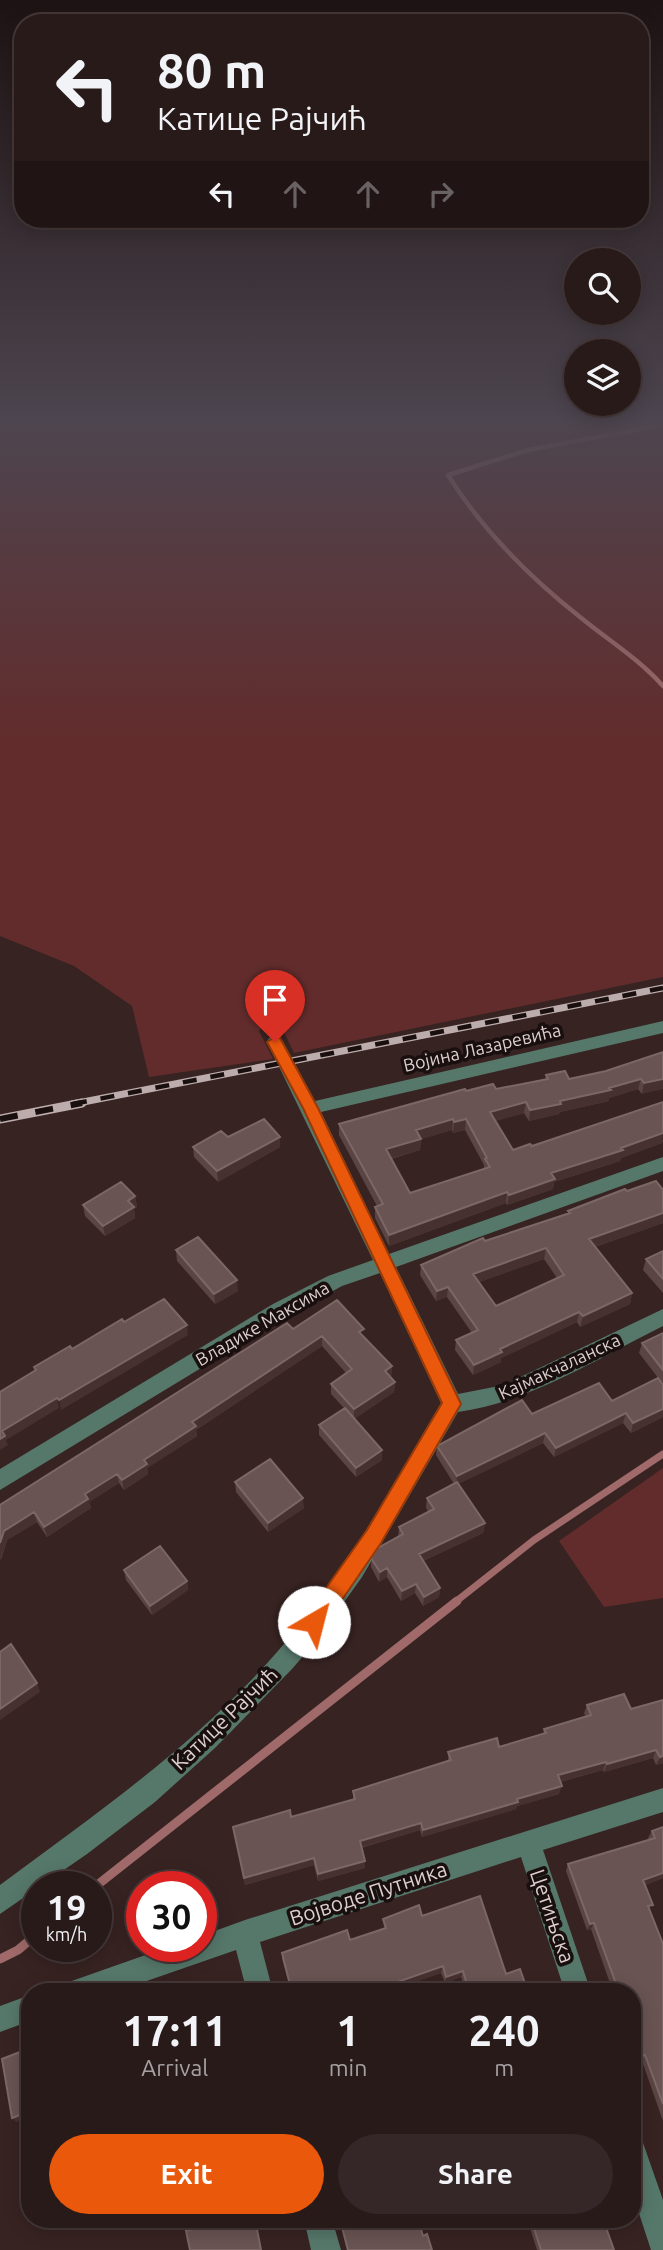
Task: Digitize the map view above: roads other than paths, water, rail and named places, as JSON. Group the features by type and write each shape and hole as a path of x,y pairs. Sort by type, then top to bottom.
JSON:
{"street":[{"name":"Војина Лазаревића","path":"310,1108 663,1027"},
{"path":"275,1042 310,1108 452,1404"},
{"name":"Владике Максима","path":"0,1480 280,1310 335,1281 663,1164"},
{"name":"Кајмакчаланска","path":"452,1404 482,1400 509,1392 663,1317"},
{"name":"Катице Рајчић","path":"0,1901 125,1809 215,1730 285,1660 329,1604 374,1536 452,1404"},
{"name":"Војводе Путника","path":"101,1983 245,1933 663,1800"},
{"name":"Цетињска","path":"528,1841 575,1983"},
{"path":"245,1933 258,1983"},
{"path":"0,2019 21,2011"},
{"path":"641,2177 663,2243"},
{"path":"320,2228 326,2250"}],"waterway":[{"path":"488,530 525,569 644,667 663,686"},
{"path":"454,1603 534,1540 663,1454"},
{"path":"112,1873 457,1601"},
{"path":"0,1959 21,1947"}],"railway":[{"path":"73,1104 663,988"},
{"path":"0,1119 82,1103"}]}
